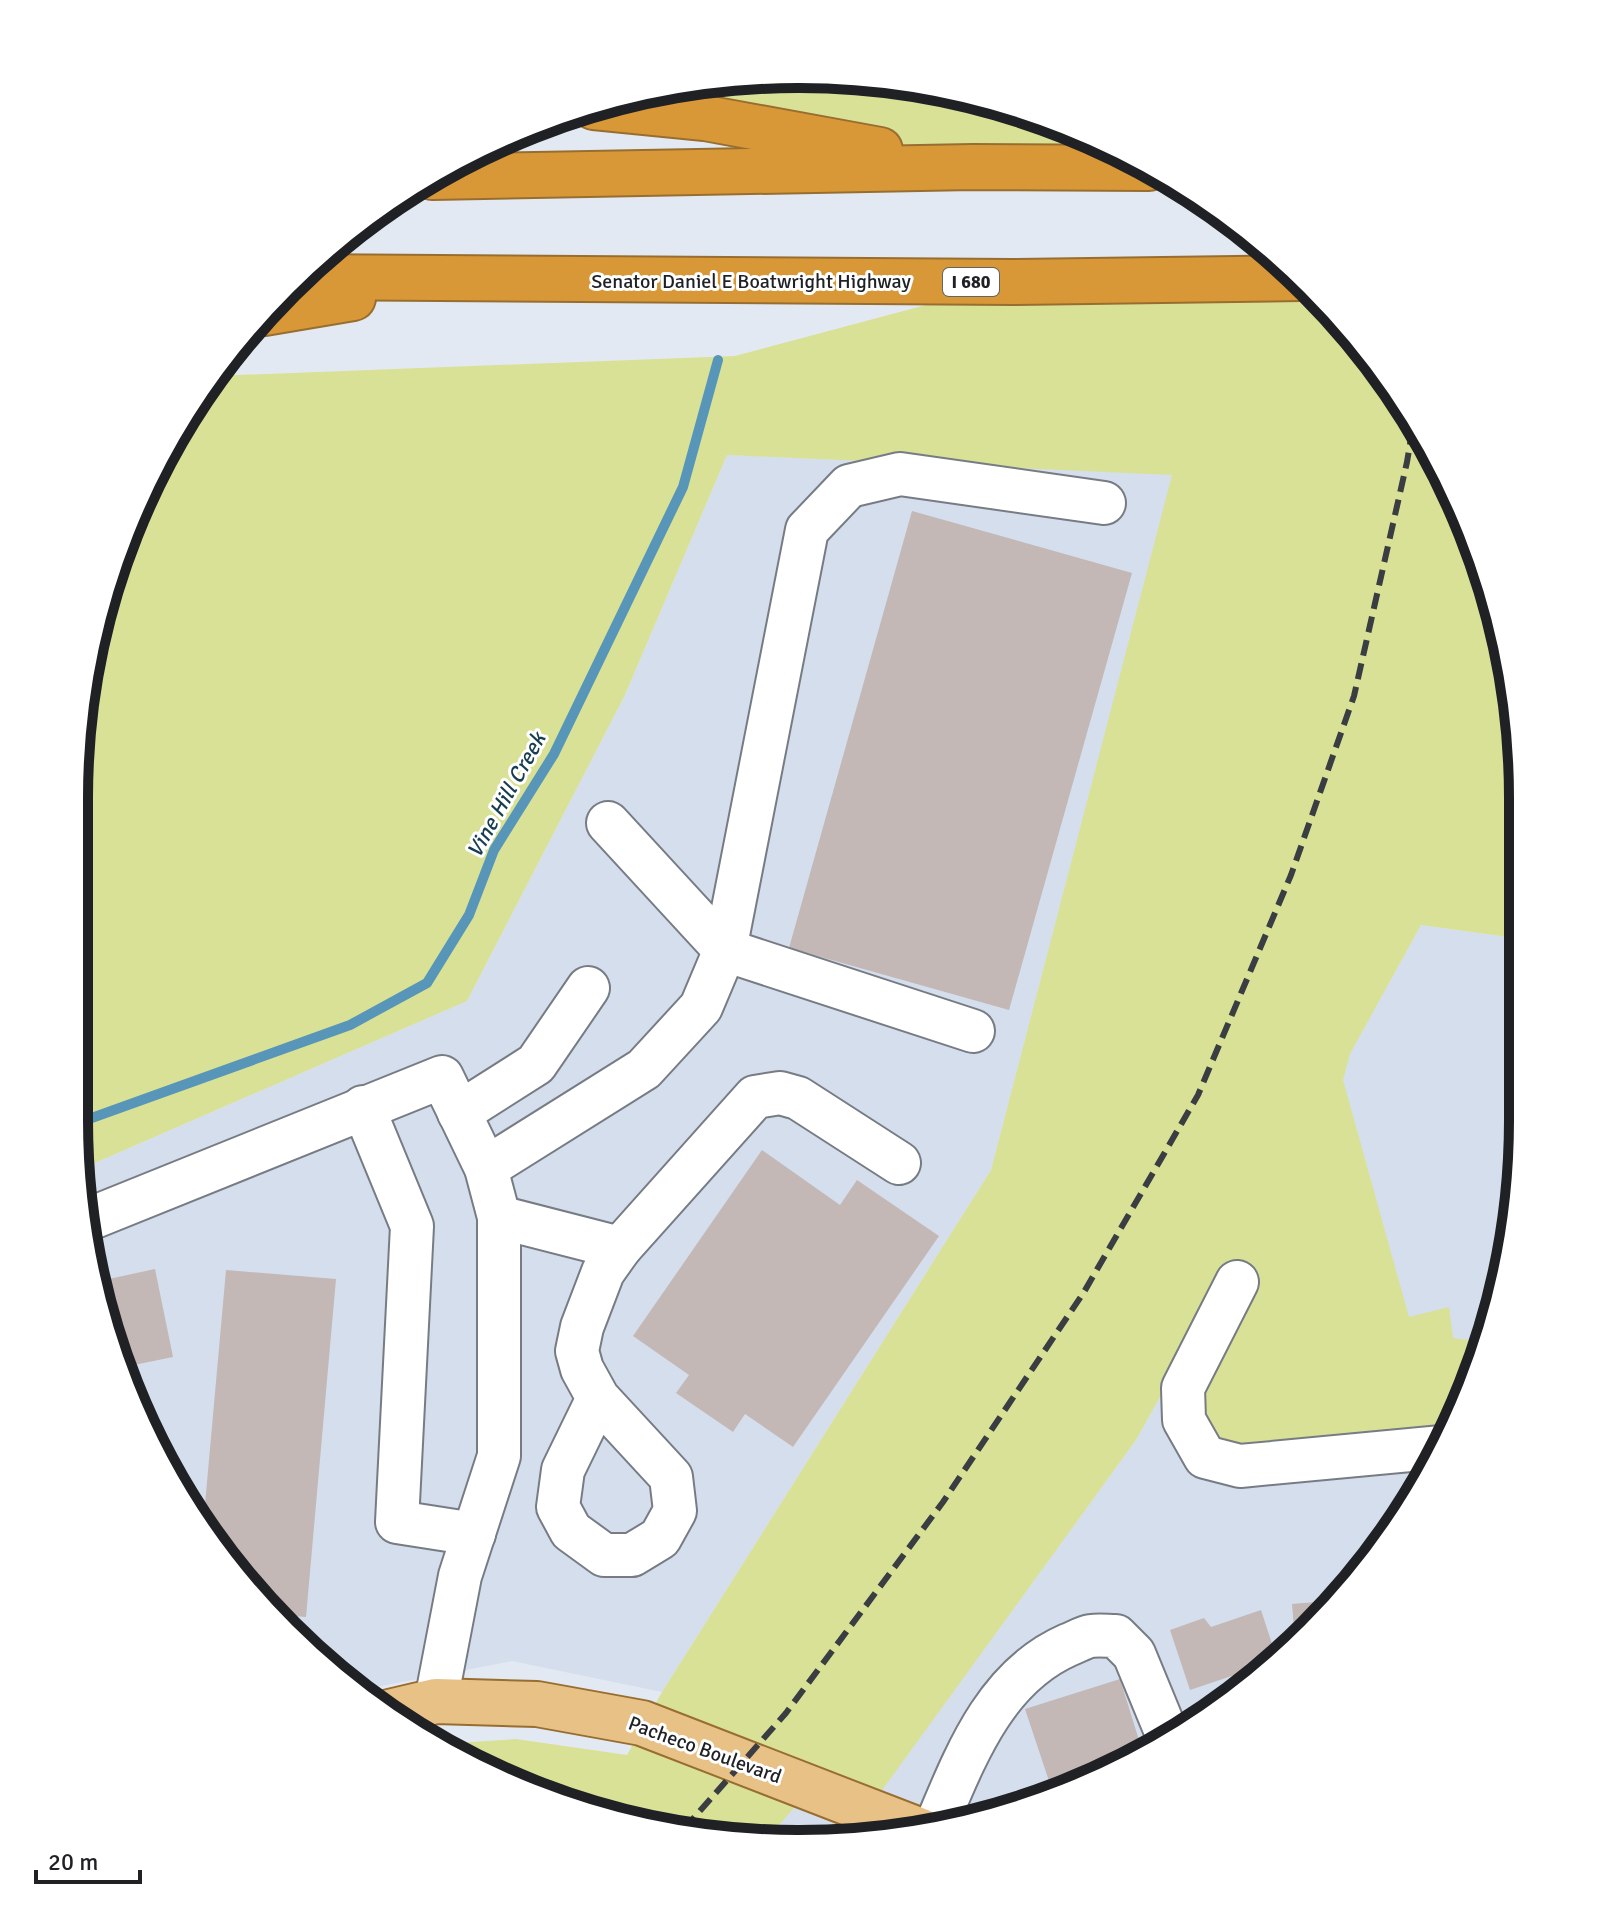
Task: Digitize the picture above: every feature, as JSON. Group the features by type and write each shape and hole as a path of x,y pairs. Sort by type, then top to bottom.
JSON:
{"highway":[{"path":"624,110 705,118 973,167"},
{"path":"455,177 973,167 1126,168"},
{"name":"Senator Daniel E Boatwright Highway","path":"316,277 996,282 1282,278"},
{"path":"283,310 470,277"}],"main road":[{"name":"Pacheco Boulevard","path":"402,1709 436,1701 537,1704 642,1723 896,1823"}],"lane":[{"path":"486,1168 644,1069 701,1007 725,950 807,530 849,486 900,474 1104,503"},
{"path":"608,823 725,950 973,1031"},
{"path":"459,1113 536,1064 588,988"},
{"path":"95,1217 442,1077 486,1168 499,1217 499,1456 460,1576 436,1701"},
{"path":"598,1398 582,1369 577,1351 582,1327 603,1272 620,1248 755,1097 780,1093 798,1098 899,1163"},
{"path":"363,1107 412,1226 397,1522 474,1534"},
{"path":"499,1217 620,1248"},
{"path":"1237,1282 1183,1388 1184,1420 1205,1457 1240,1466 1428,1448"},
{"path":"918,1819 997,1703 1023,1674 1055,1651 1090,1636 1116,1636 1134,1654 1165,1728"}],"shaded area":[{"path":"727,455 1173,474 991,1170 662,1692 512,1661 372,1688 330,1654 264,1588 235,1552 183,1475 142,1391 112,1303 94,1212 90,1165 467,1001 625,695"},
{"path":"1421,925 1509,937 1507,1166 1503,1212 1485,1303 1455,1391 1436,1434 1389,1514 1333,1588 1267,1654 1231,1683 1154,1735 1070,1776 982,1806 937,1816 845,1828 776,1829 811,1789 867,1810 1136,1440"}],"green space":[{"path":"798,88 891,94 982,112 1027,126 1127,169 973,167 619,111 706,94 752,90"},
{"path":"1012,282 1290,286 1333,330 1389,404 1436,484 1455,527 1485,615 1495,660 1503,706 1509,798 1509,937 1421,925 1350,1054 1343,1080 1409,1317 1449,1307 1453,1338 1473,1341 1433,1439 1263,1457 1205,1439 1199,1384 1259,1277 1236,1261 1136,1440 867,1811 811,1789 776,1829 706,1824 615,1806 527,1776 458,1743 516,1739 627,1755 662,1692 991,1170 1172,475 727,455 625,695 467,1001 90,1165 88,1120 88,798 94,706 102,660 126,570 161,484 183,443 228,375 735,356"}],"building":[{"path":"912,511 1132,573 1009,1010 789,948"},
{"path":"762,1150 840,1205 857,1180 939,1236 793,1447 745,1414 733,1432 676,1393 689,1375 633,1336"},
{"path":"155,1269 173,1357 132,1365 107,1279"},
{"path":"226,1270 336,1279 306,1617 290,1616 264,1588 205,1509"},
{"path":"1320,1602 1294,1629 1292,1604"},
{"path":"1261,1610 1273,1648 1246,1671 1190,1690 1170,1630 1204,1618 1211,1627"},
{"path":"1120,1679 1140,1743 1050,1784 1025,1709"}],"waterway":[{"name":"Vine Hill Creek","path":"88,1119 350,1025 427,983 469,915 494,850 554,754 683,487 718,360"}],"railway":[{"path":"691,1821 786,1713 943,1502 1084,1292 1198,1095 1291,875 1354,696 1411,438"}]}
